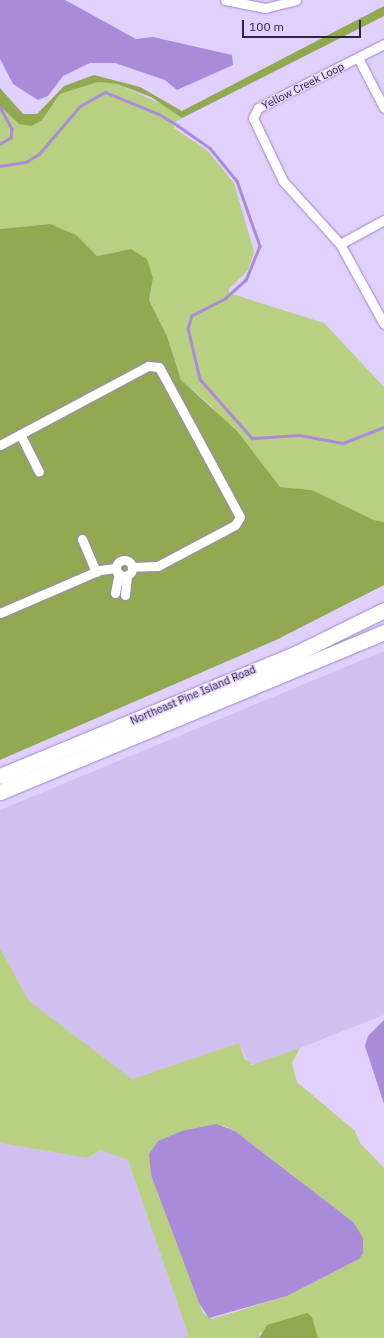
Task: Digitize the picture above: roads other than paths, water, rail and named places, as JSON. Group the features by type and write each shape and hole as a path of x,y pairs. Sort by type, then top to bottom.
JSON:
{"main road":[{"name":"Northeast Pine Island Road","path":"0,776 346,630 384,610"},
{"path":"247,687 253,676 262,670 311,650 346,630"},
{"name":"Northeast Pine Island Road","path":"0,792 247,687 384,632"}],"street":[{"path":"225,0 265,8 296,0"},
{"name":"Yellow Creek Loop","path":"384,44 258,108 253,118 283,181 340,244 384,324"},
{"path":"358,58 384,108"},
{"path":"340,244 384,220"},
{"path":"0,445 144,369 159,368 240,517 235,525 158,566 132,567 121,572 96,572 0,613"},
{"path":"20,434 39,472"},
{"path":"82,539 96,572"},
{"path":"120,594 121,572 125,559 132,567"}],"waterway":[{"path":"0,166 26,162 39,154 80,106 105,92 159,114 177,125 210,148 237,181 260,246 246,280 225,299 192,316 188,328 200,379 252,438 299,435 343,443 384,427"},
{"path":"0,107 12,129 11,138 0,144"}]}
